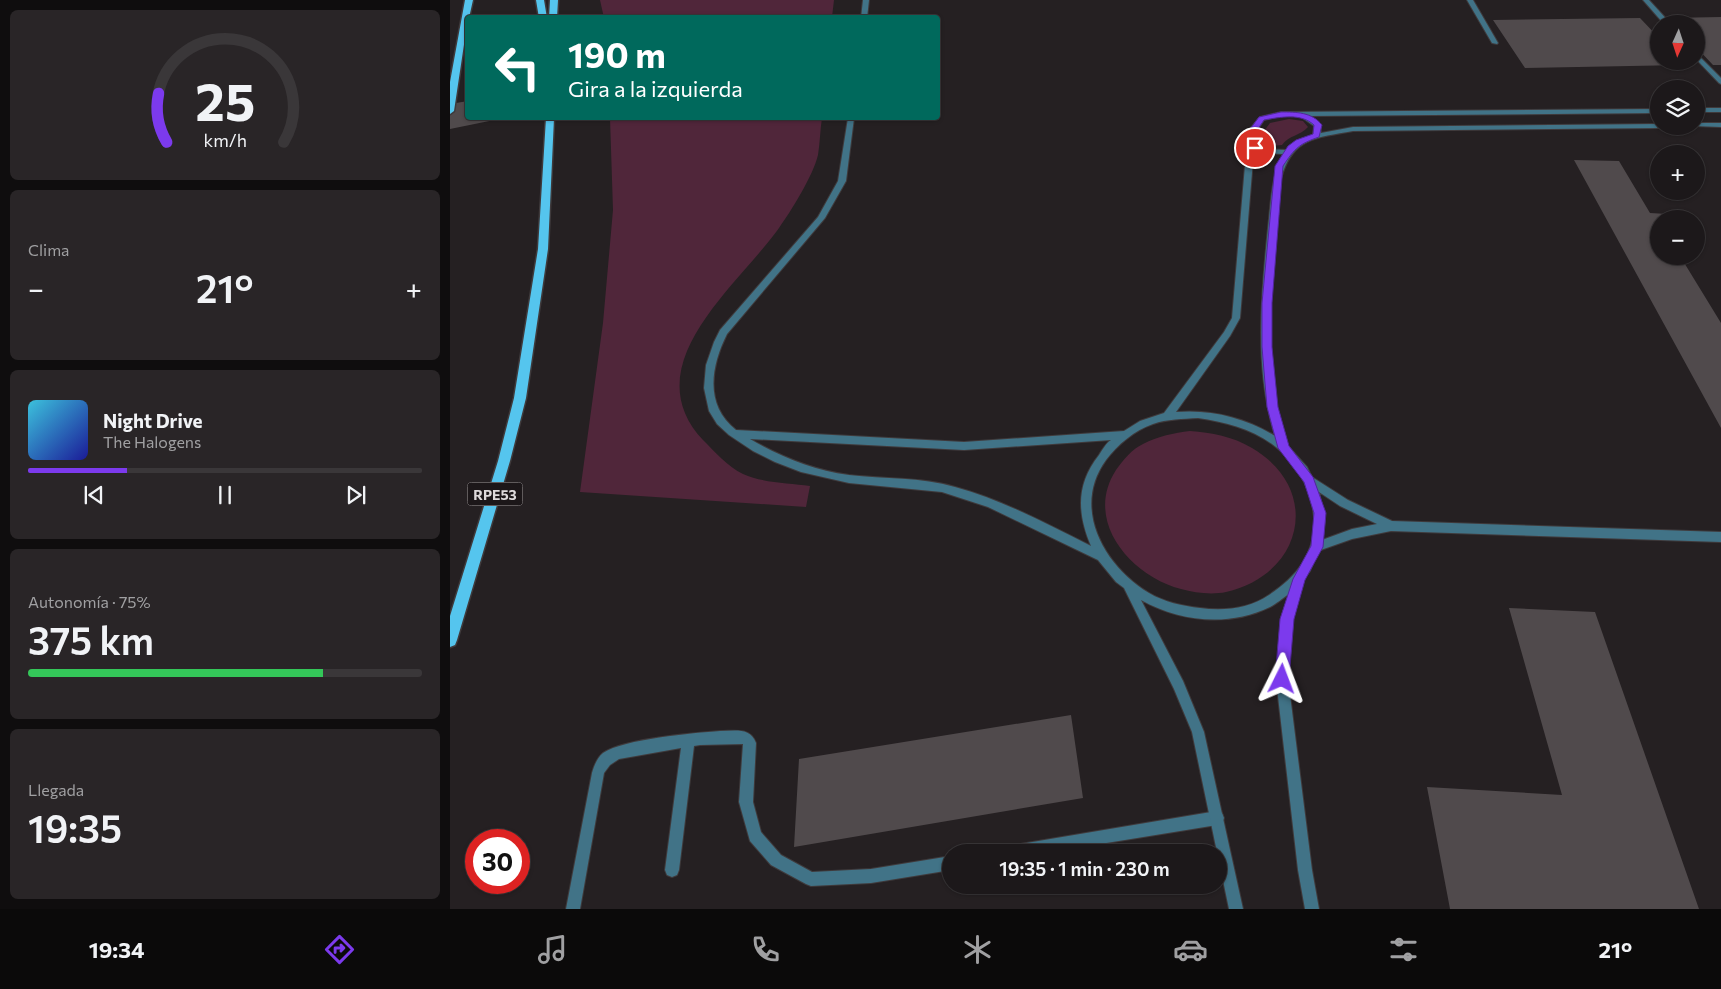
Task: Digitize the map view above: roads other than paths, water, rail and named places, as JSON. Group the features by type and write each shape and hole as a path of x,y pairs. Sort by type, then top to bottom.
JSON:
{"main road":[{"path":"466,15 469,0"},
{"path":"540,0 542,15"},
{"path":"553,15 554,0"},
{"path":"450,111 465,20"},
{"path":"450,40 459,49"},
{"path":"450,69 457,61"},
{"name":"RPE53","path":"450,640 504,461 520,398 530,345 543,249 550,120"}],"street":[{"path":"864,15 866,0"},
{"path":"1470,0 1495,43"},
{"path":"1646,0 1660,15"},
{"path":"1705,65 1721,82"},
{"path":"1705,110 1721,110"},
{"path":"1168,416 1227,334 1236,318 1251,142 1254,129 1262,118 1281,114 1650,111"},
{"path":"1300,115 1315,121 1318,125 1317,135"},
{"path":"851,120 842,181 821,218 723,332 713,352 709,372 709,394 713,409 720,422 733,434 776,459 801,469 850,479 930,486 978,499 1100,556"},
{"path":"1705,125 1721,125"},
{"path":"1284,448 1272,407 1267,347 1267,303 1277,179 1279,166 1286,152 1299,142 1317,135 1353,129 1650,126"},
{"path":"1251,142 1262,151 1286,152"},
{"path":"1299,579 1273,600 1238,613 1200,615 1162,606 1129,588 1112,573 1100,556 1086,522 1086,488 1099,458 1123,435 1144,423 1168,416 1198,414 1229,419 1258,430 1284,448 1298,463 1309,480 1320,513 1317,547 1299,579 1287,619 1282,679 1304,870 1312,909"},
{"path":"733,434 964,446 1123,435"},
{"path":"1309,480 1344,503 1391,526"},
{"path":"1317,547 1352,534 1391,526 1721,537"},
{"path":"1129,588 1179,685 1198,732 1218,818 1236,909"},
{"path":"573,909 598,772 602,762 619,752 688,742 738,736 747,738 750,743 746,802 755,836 776,860 811,878 871,876 942,864"},
{"path":"672,870 688,742"},
{"path":"1062,844 1218,818"}]}
